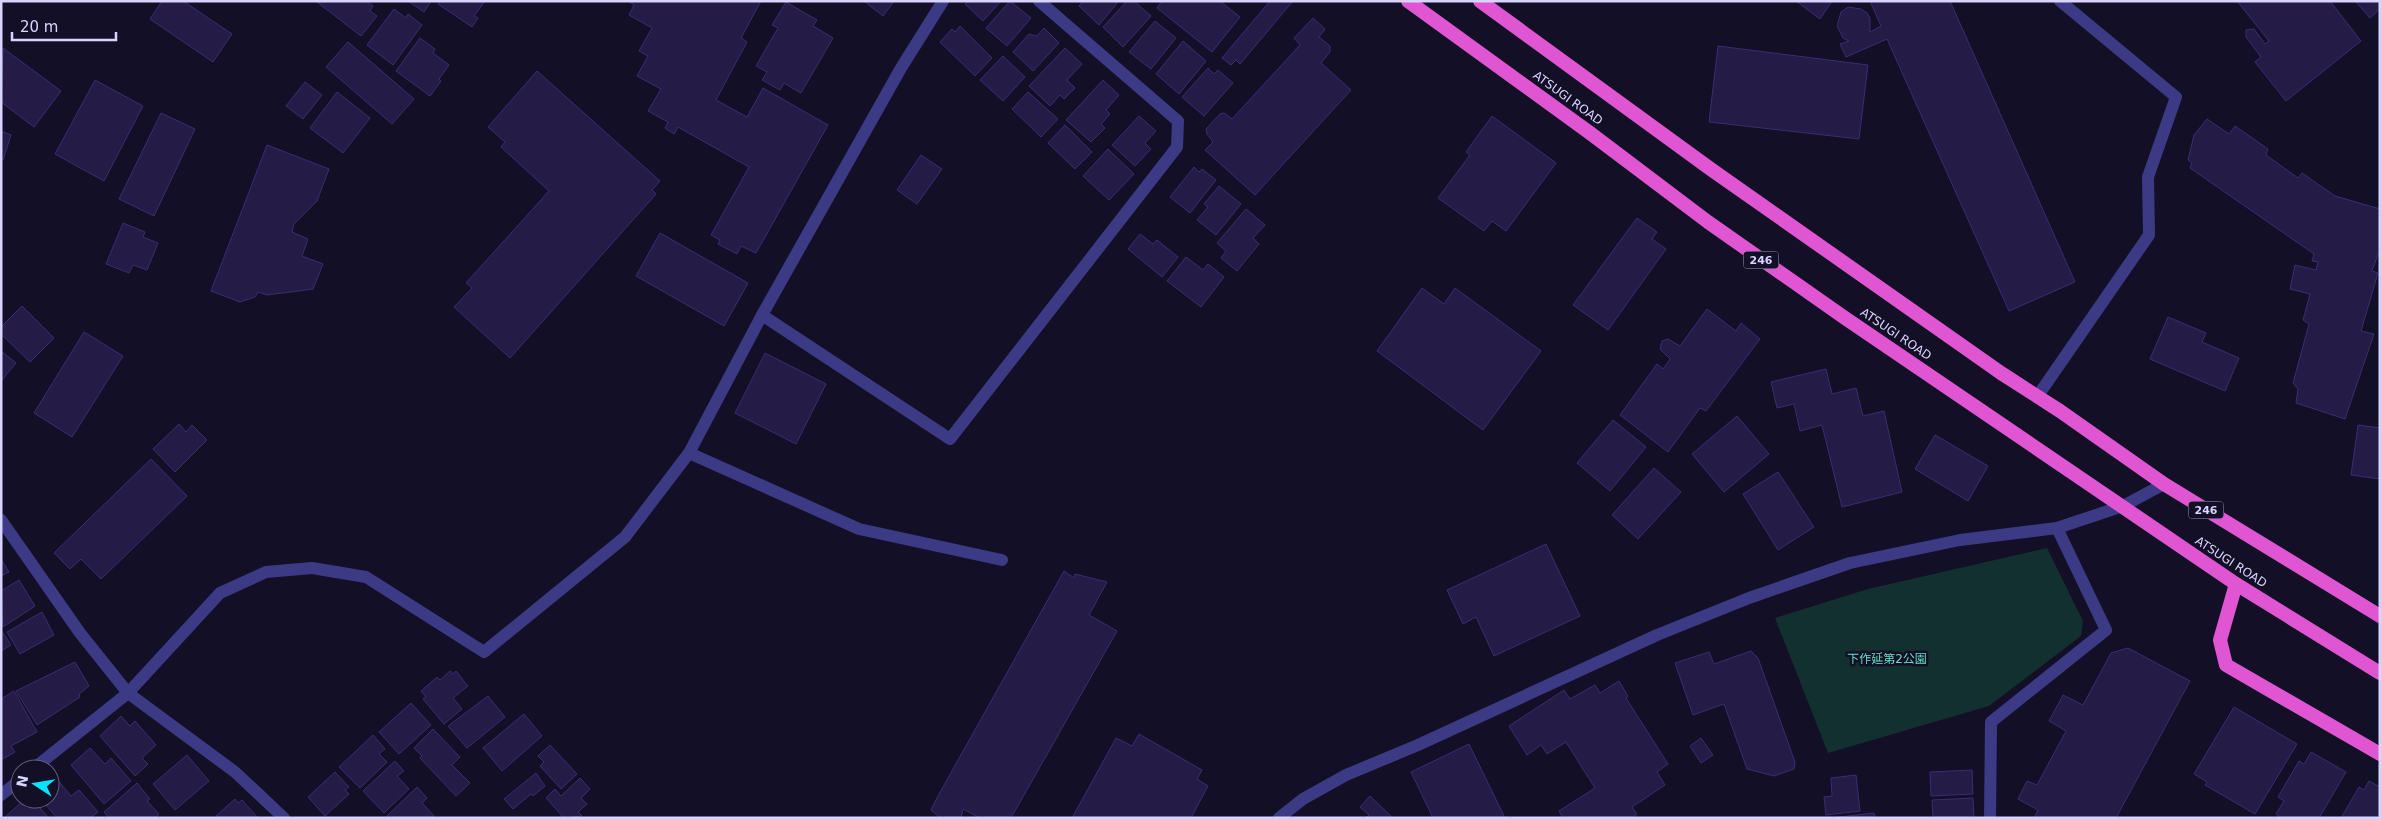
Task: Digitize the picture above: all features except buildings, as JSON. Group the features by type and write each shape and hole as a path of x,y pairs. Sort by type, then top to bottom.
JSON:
{"highway":[{"name":"ATSUGI ROAD","path":"1408,1 1590,133 1708,222 1853,323 2236,584 2380,674"},
{"name":"246","path":"1480,1 1846,265 2164,484 2380,616"},
{"path":"2236,584 2220,640 2226,665 2380,754"}],"street":[{"path":"46,759 128,693 220,593 266,572 312,568 366,577 484,652 625,537 689,454 762,315 901,68 943,1"},
{"path":"762,315 950,439 1177,147 1178,121 1039,1"},
{"path":"2037,397 2149,235 2148,177 2176,97 2060,1"},
{"path":"689,454 859,529 1002,560"},
{"path":"1279,818 1303,799 1346,775 1418,745 1657,635 1749,598 1850,563 1960,540 2057,528 2123,506 2164,484"},
{"path":"1,520 80,632 128,693 235,772 284,818"},
{"path":"1990,818 1991,722 2106,630 2057,528"}],"green space":[{"name":"下作延第2公園","path":"2047,548 2083,621 2081,636 1989,706 1828,753 1775,618 1868,589"}]}
